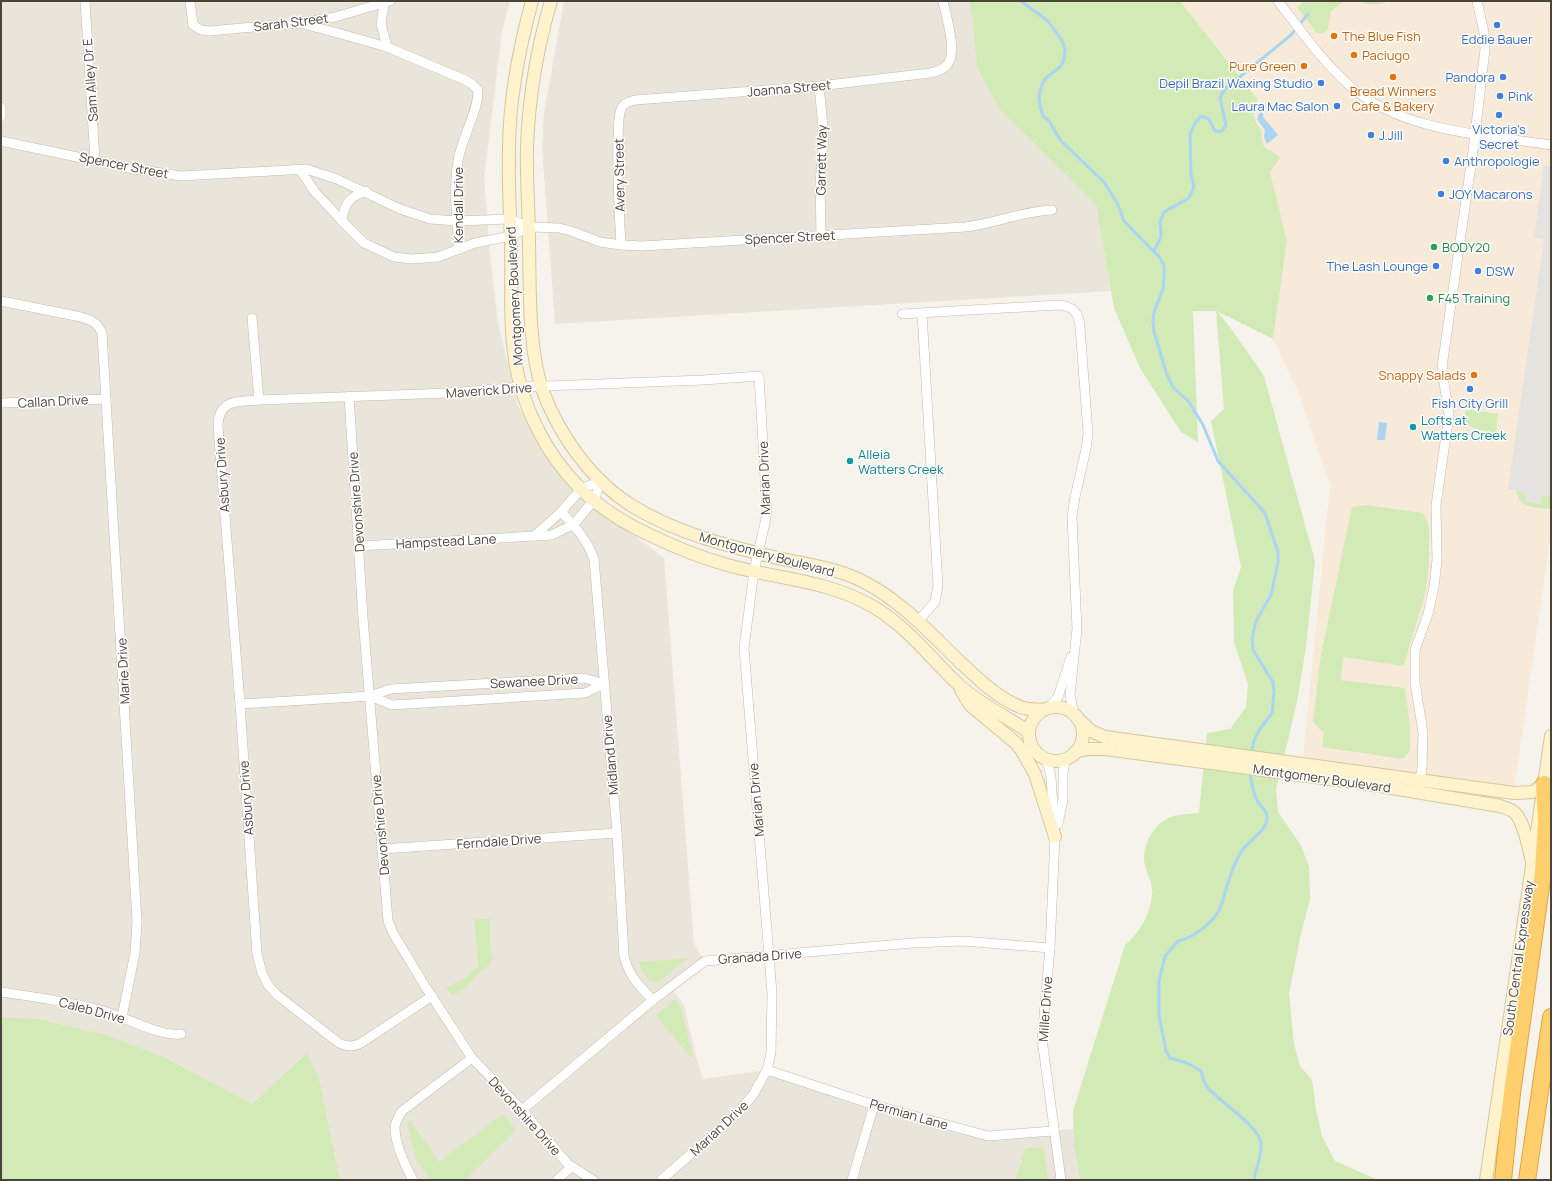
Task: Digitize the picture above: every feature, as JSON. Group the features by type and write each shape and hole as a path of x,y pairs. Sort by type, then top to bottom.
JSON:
{"highway":[{"path":"1503,1180 1512,1093 1543,872 1546,822 1544,784"},
{"path":"1527,1180 1551,1017"}],"street":[{"name":"Sam Alley Dr E","path":"85,1 95,160"},
{"name":"Sarah Street","path":"190,1 192,21 196,28 209,31 299,23 336,17 387,2"},
{"name":"Montgomery Boulevard","path":"532,1 516,68 509,147 511,289 515,360 521,387 530,412 546,443 566,473 594,500 625,522 672,545 725,565 814,583 852,596 874,607 912,638 962,688 991,710 1016,723 1029,732"},
{"name":"Montgomery Boulevard","path":"551,1 543,27 535,67 529,110 527,148 529,289 536,366 542,386 561,430 586,465 601,481 616,495 634,507 677,529 739,549 835,571 862,581 884,594 918,621 982,682 994,691 1019,706 1046,708"},
{"name":"Joanna Street","path":"623,106 628,102 636,100 819,86 939,71 946,66 950,60 952,48 943,1"},
{"path":"1418,792 1422,768 1423,733 1415,682 1414,650 1428,614 1434,587 1437,560 1436,505 1449,415 1443,365 1475,134 1485,43 1477,1"},
{"name":"Sarah Street","path":"386,47 381,24 387,2"},
{"path":"1280,2 1289,16 1333,69 1351,86 1379,106 1413,121 1475,134 1551,145"},
{"path":"299,23 386,47"},
{"name":"Kendall Drive","path":"386,47 465,80 478,90 477,100 460,148 458,161 456,187 459,250"},
{"name":"Garrett Way","path":"819,86 824,136 820,184 821,235"},
{"name":"Avery Street","path":"621,245 618,168 619,123 620,113 623,106"},
{"path":"1,107 1,117"},
{"name":"Spencer Street","path":"1,141 134,169 181,176 306,169 337,179 366,191 400,208 430,219 457,221 510,219"},
{"path":"300,170 315,192 364,243 394,258 412,259 438,257 475,243 511,236 529,227"},
{"path":"342,221 343,211 348,202 356,195 366,191"},
{"name":"Spencer Street","path":"529,227 558,228 600,242 642,246 965,227 983,225 1026,213 1052,210"},
{"path":"510,219 529,227"},
{"name":"Marie Drive","path":"1,301 92,320 98,324 102,333 137,921 135,953 122,1017"},
{"path":"902,314 1059,305 1068,307 1076,312 1080,327 1088,425 1086,449 1072,517 1077,638 1070,695 1076,716 1083,732 1079,746 1071,755 1052,760 1045,758 1033,748 1030,742 1030,726 1035,717 1058,697 1077,638"},
{"path":"918,621 935,602 938,586 922,313"},
{"path":"252,318 259,400"},
{"name":"Maverick Drive","path":"221,410 231,402 259,400 448,393 521,387 703,380 759,376"},
{"name":"Marian Drive","path":"661,1180 738,1113 753,1095 767,1070 771,1053 772,993 744,648 754,571 766,524 767,500 759,376"},
{"name":"Devonshire Drive","path":"349,396 358,546 388,921 393,933 472,1058 522,1110 571,1167 593,1180"},
{"name":"Callan Drive","path":"1,404 106,399"},
{"name":"Asbury Drive","path":"221,410 218,416 218,427 240,704 257,954 262,973 268,985 277,995 339,1044 347,1046 355,1046 361,1043 432,996"},
{"path":"534,536 561,512 581,489 601,481"},
{"name":"Hampstead Lane","path":"358,546 552,535 574,524 594,500 601,481"},
{"name":"Midland Drive","path":"561,512 574,524 590,549 594,559 617,833 626,962 627,968 637,984 654,1000"},
{"name":"Sewanee Drive","path":"240,704 370,696 391,689 584,678 604,684"},
{"path":"953,679 970,705 1016,743 1026,757 1035,774 1055,837"},
{"name":"Sewanee Drive","path":"370,696 392,705 585,693 604,684"},
{"path":"1046,708 1062,707 1076,716"},
{"name":"Montgomery Boulevard","path":"1076,716 1091,731 1105,737 1205,756 1316,771 1420,780 1518,793 1533,792 1544,784"},
{"name":"South Central Expressway","path":"1486,1180 1551,736"},
{"name":"Montgomery Boulevard","path":"1071,755 1087,749 1104,749 1205,756"},
{"name":"Miller Drive","path":"1055,837 1062,799 1062,776 1071,755"},
{"name":"Miller Drive","path":"1045,758 1051,777 1055,837 1050,948 1042,1039 1053,1131 1061,1180"},
{"name":"Montgomery Boulevard","path":"1316,771 1418,792 1500,806 1511,810 1516,814 1524,830 1532,861"},
{"name":"Ferndale Drive","path":"382,849 617,833"},
{"name":"Granada Drive","path":"522,1110 654,1000 705,961 963,941 1050,948"},
{"name":"Caleb Drive","path":"1,992 86,1006 122,1017 163,1033 174,1035 181,1034"},
{"path":"413,1180 400,1148 395,1128 398,1116 402,1110 472,1058"},
{"name":"Permian Lane","path":"767,1070 874,1105 988,1136 1053,1131"},
{"path":"852,1180 874,1105"},
{"path":"557,1180 571,1167"}],"shaded area":[{"path":"1,1 510,1 502,31 484,178 490,255 498,323 518,406 567,484 664,558 694,944 705,961 671,987 684,1005 703,1079 767,1070 988,1136 1073,1129 1074,1146 1080,1180 340,1180 320,1082 307,1054 252,1104 168,1059 38,1019 1,1017"},
{"path":"564,1 969,1 973,21 1001,111 1096,205 1111,291 555,324 542,147 544,113"},
{"path":"1180,1 1551,1 1551,533 1514,790 1303,759 1330,485 1299,394 1273,339 1287,241 1270,172 1275,152 1268,151 1262,144 1262,131 1256,123 1252,108 1258,100"},
{"path":"1544,166 1551,166 1551,496 1544,495 1542,497 1541,504 1524,501 1526,493 1508,489 1544,239 1534,237"}],"green space":[{"path":"969,1 1180,1 1258,100 1252,108 1256,123 1262,131 1262,143 1266,148 1280,158 1270,172 1287,241 1273,339 1217,311 1264,376 1315,561 1306,647 1297,702 1276,790 1278,812 1300,844 1309,866 1310,899 1300,938 1289,994 1294,1044 1300,1066 1312,1080 1316,1110 1322,1136 1335,1161 1378,1180 1080,1180 1074,1146 1073,1111 1125,945 1140,929 1147,916 1151,902 1152,890 1144,863 1144,853 1148,840 1160,823 1165,820 1177,815 1199,813 1207,733 1230,729 1246,707 1248,684 1234,642 1233,590 1241,567 1211,421 1224,409 1216,311 1193,311 1198,442 1181,432 1140,368 1114,308 1096,205 1001,111 977,67 973,21"},
{"path":"1304,1 1347,1 1343,2 1331,11 1328,29 1323,33 1317,33 1297,7"},
{"path":"1359,1 1389,1 1366,4"},
{"path":"1470,410 1498,414 1496,433 1474,428 1469,425 1466,422 1465,417 1466,411"},
{"path":"1516,492 1526,493 1525,501 1541,504 1542,497 1545,495 1551,496 1551,509 1534,508 1525,505 1518,498"},
{"path":"1365,505 1422,513 1425,516 1428,527 1429,559 1427,583 1404,666 1343,657 1341,680 1405,688 1410,727 1410,750 1403,759 1322,747 1324,733 1313,722 1321,655 1352,507"},
{"path":"475,919 490,919 490,948 493,959 489,965 477,974 468,986 452,996 446,988 462,980 478,968"},
{"path":"688,958 658,982 650,981 642,971 639,962"},
{"path":"675,1000 680,1006 693,1056 691,1058 656,1015"},
{"path":"1,1017 38,1019 106,1035 168,1059 252,1104 307,1053 320,1082 340,1180 1,1180"},
{"path":"503,1114 516,1130 465,1180 431,1180 416,1160 407,1123 410,1120 439,1162"},
{"path":"1043,1148 1048,1180 1016,1180 1025,1149"}],"water":[{"path":"1260,112 1263,113 1263,117 1278,135 1267,144 1264,137 1265,130 1257,119"},
{"path":"1379,422 1387,423 1385,440 1377,440"}],"waterway":[{"path":"1021,1 1048,21 1063,42 1065,49 1064,60 1061,66 1045,79 1042,85 1039,95 1043,116 1049,121 1061,141 1104,182 1117,203 1124,221 1160,258 1164,265 1163,289 1154,312 1153,321 1154,332 1167,375 1173,387 1189,402 1203,425 1218,461 1265,513 1278,552 1278,562 1271,595 1256,621 1252,638 1253,650 1273,682 1274,691 1272,713 1258,732 1251,754"},
{"path":"1154,251 1161,237 1160,222 1164,212 1189,198 1194,187 1191,175 1190,135 1195,123 1201,116 1209,119 1215,131 1221,132 1226,125 1220,98 1225,89 1291,35 1308,14"},
{"path":"1250,772 1255,794 1258,802 1266,812 1267,822 1262,830 1239,855 1232,870 1220,909 1217,914 1202,929 1190,937 1178,941 1165,956 1159,981 1159,1016 1166,1051 1170,1058 1187,1063 1201,1071 1208,1088 1247,1122 1259,1137 1261,1143 1261,1153 1254,1180"}],"place":[{"name":"Eddie Bauer","path":"1497,25"},
{"name":"The Blue Fish","path":"1334,36"},
{"name":"Paciugo","path":"1354,55"},
{"name":"Pure Green","path":"1304,66"},
{"name":"Bread Winners Cafe & Bakery","path":"1393,77"},
{"name":"Pandora","path":"1503,77"},
{"name":"Depil Brazil Waxing Studio","path":"1321,83"},
{"name":"Pink","path":"1500,96"},
{"name":"Laura Mac Salon","path":"1337,106"},
{"name":"Victoria's Secret","path":"1499,115"},
{"name":"J.Jill","path":"1371,135"},
{"name":"Anthropologie","path":"1446,161"},
{"name":"JOY Macarons","path":"1441,194"},
{"name":"BODY20","path":"1434,247"},
{"name":"The Lash Lounge","path":"1436,266"},
{"name":"DSW","path":"1478,271"},
{"name":"F45 Training","path":"1430,298"},
{"name":"Snappy Salads","path":"1474,375"},
{"name":"Fish City Grill","path":"1470,389"},
{"name":"Lofts at Watters Creek","path":"1413,427"},
{"name":"Alleia Watters Creek","path":"850,461"}]}
